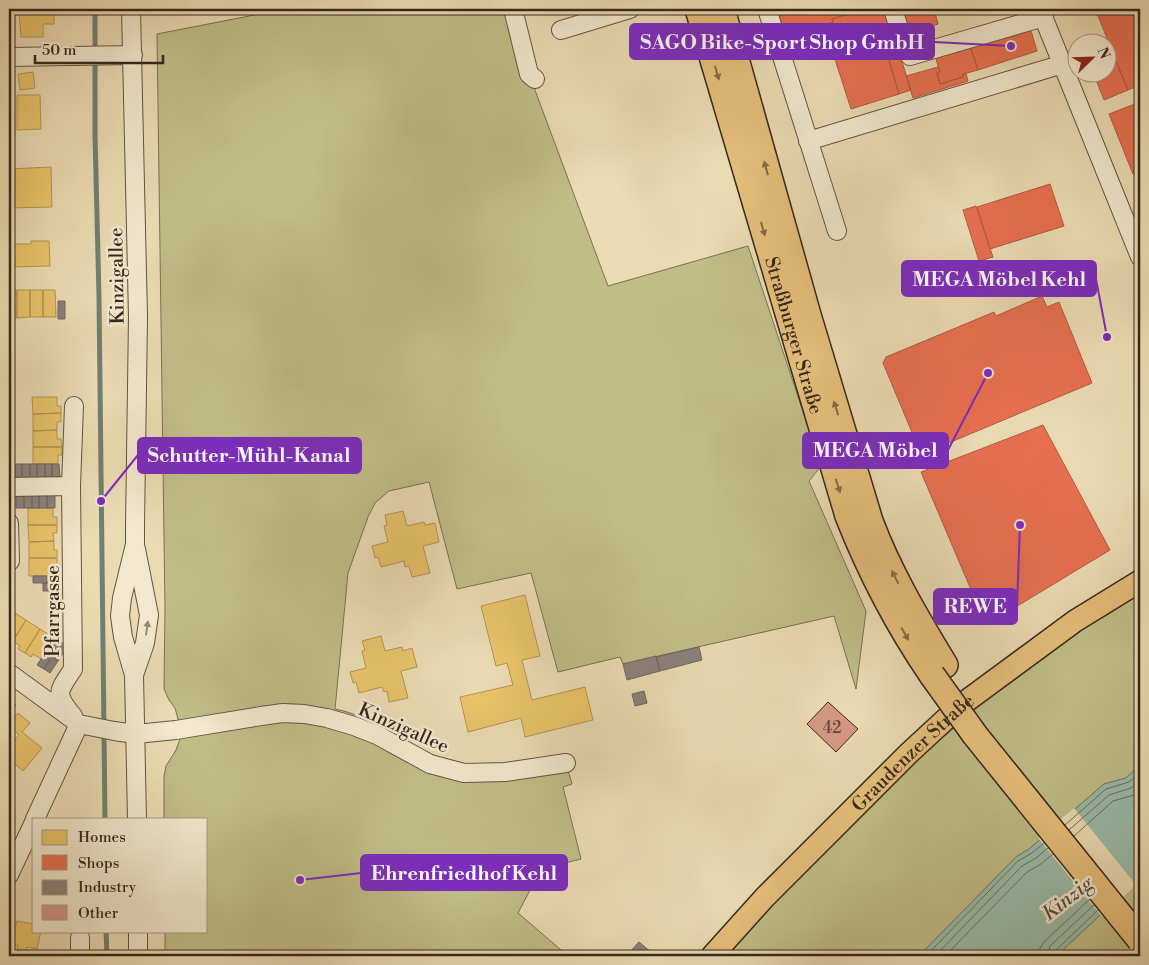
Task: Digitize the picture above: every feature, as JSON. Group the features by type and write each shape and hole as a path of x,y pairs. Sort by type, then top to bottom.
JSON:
{"highway":[{"name":"Straßburger Straße","path":"698,9 848,516 860,548 883,596 909,641 938,670"},
{"name":"Straßburger Straße","path":"722,9 806,306 870,521 879,545 904,594 938,670"},
{"path":"938,670 988,726 1140,915"},
{"path":"938,670 975,735 1140,940"}],"main road":[{"name":"Graudenzer Straße","path":"712,956 765,897 909,753 961,705 1075,621 1140,581"}],"street":[{"name":"Kinzigallee","path":"131,9 138,317 135,544 149,615 145,643 134,675"},
{"path":"513,9 529,74 535,78"},
{"path":"561,30 630,9"},
{"path":"767,9 837,231"},
{"path":"893,9 905,48 910,56 1042,13 1140,257"},
{"path":"9,56 133,55"},
{"path":"808,141 1063,64"},
{"name":"Pfarrgasse","path":"74,406 71,486 73,669 61,688 60,695 62,703 80,724"},
{"path":"9,486 71,486"},
{"path":"9,523 10,561"},
{"name":"Kinzigallee","path":"135,544 122,598 120,616 123,638 134,675 137,818"},
{"path":"9,673 80,724 136,734"},
{"name":"Kinzigallee","path":"136,734 176,730 283,713 304,714 354,726 378,735 430,764 464,774 505,772 566,763"},
{"path":"35,818 80,724"},
{"path":"9,875 32,824"},
{"path":"138,932 138,956"},
{"path":"80,938 80,956"}],"shaded area":[{"path":"285,9 511,9 529,74 608,286 748,246 821,466 809,481 866,611 856,689 834,616 623,664 620,657 558,672 531,573 457,589 429,482 389,491 375,503 348,573 335,709 369,720 431,754 465,766 566,763 572,784 563,787 581,859 541,869 518,913 568,956 165,956 165,932 208,932 208,818 164,818 164,776 166,766 176,750 180,739 175,708 164,689 165,609 157,34"},
{"path":"1140,592 1140,765 1126,778 1104,784 1029,849 1016,857 919,956 727,956 785,891 933,740 947,734 991,695 1079,631"},
{"path":"1140,878 1140,956 1056,956"}],"water":[{"name":"Kinzig","path":"1140,765 1140,878 1056,956 919,956 1016,857 1029,849 1104,784 1126,778"}],"pier":[{"path":"1074,808 1136,885 1102,917 1038,838"}],"building: Homes":[{"path":"19,9 54,9 54,11 19,11"},
{"path":"19,11 54,11 54,24 43,24 43,37 21,37"},
{"path":"33,72 35,88 20,90 18,74"},
{"path":"17,95 40,95 41,129 17,130"},
{"path":"51,167 52,207 9,208 9,169"},
{"path":"9,241 14,241 14,244 31,244 31,241 49,241 50,266 9,267"},
{"path":"9,290 17,290 17,318 9,318"},
{"path":"17,290 30,290 30,317 17,318"},
{"path":"30,290 43,290 43,317 30,317"},
{"path":"43,290 55,290 56,317 43,317"},
{"path":"32,397 57,397 57,406 61,406 61,413 33,414"},
{"path":"61,413 61,422 57,422 57,430 33,431 33,414"},
{"path":"57,430 57,439 61,439 62,447 33,447 33,431"},
{"path":"33,447 62,447 62,455 58,455 58,464 33,464"},
{"path":"28,508 53,508 53,517 57,517 57,525 28,525"},
{"path":"403,511 407,526 424,522 425,525 435,523 439,542 423,546 430,573 412,577 409,566 405,567 404,561 381,567 378,557 375,558 372,546 388,542 384,526 387,525 385,515"},
{"path":"28,525 57,525 57,533 53,533 54,541 29,542"},
{"path":"54,541 54,550 57,550 57,558 29,558 29,542"},
{"path":"29,558 57,558 54,576 29,576"},
{"path":"525,595 540,656 522,660 532,700 585,687 593,720 525,737 521,718 468,732 460,697 513,685 507,663 496,666 481,606"},
{"path":"12,611 26,620 13,641 9,638 9,616"},
{"path":"26,620 40,629 25,653 18,649 20,646 13,641"},
{"path":"40,629 54,638 41,659 33,654 31,657 25,653"},
{"path":"381,636 385,651 402,647 403,651 412,648 417,667 401,671 408,698 389,702 387,691 384,692 382,687 359,693 356,682 353,683 350,672 366,668 362,651 365,650 362,641"},
{"path":"9,700 16,705 9,714"},
{"path":"18,713 30,723 22,732 42,748 23,771 9,759 9,748 19,735 9,725"},
{"path":"17,921 32,924 32,932 41,932 37,949 27,947 26,951 17,949 18,945 12,944 13,941 9,940 9,923 16,925"}],"building: Shops":[{"path":"777,9 858,9 858,11 832,19 833,22 786,37"},
{"path":"858,9 885,9 896,43 885,47 899,94 851,109 824,25 833,22 832,19 858,11"},
{"path":"902,9 934,9 938,24 910,33"},
{"path":"1103,9 1140,9 1140,85 1128,90 1116,60 1116,32 1105,32 1096,11"},
{"path":"1030,27 1037,51 978,70 970,45"},
{"path":"896,43 911,90 899,94 885,47"},
{"path":"970,45 978,70 940,84 937,73 940,72 935,56"},
{"path":"1116,61 1128,90 1104,100 1097,82 1116,82"},
{"path":"938,67 940,72 937,73 940,84 963,77 963,74 966,73 968,81 913,98 906,76"},
{"path":"1140,102 1140,172 1133,174 1109,114"},
{"path":"1050,184 1064,226 990,249 977,207"},
{"path":"976,206 993,257 979,261 963,210"},
{"path":"1042,296 1047,307 1059,302 1092,383 927,452 919,449 883,363 886,357 994,312 996,316"},
{"path":"1043,425 1110,550 986,625 921,472"}],"building: Industry":[{"path":"58,301 65,301 65,319 58,319"},
{"path":"14,464 22,464 22,478 14,478"},
{"path":"22,464 30,464 30,478 22,478"},
{"path":"30,464 37,464 37,478 30,478"},
{"path":"37,464 45,464 45,477 37,478"},
{"path":"45,464 52,464 52,477 45,477"},
{"path":"52,464 59,464 60,477 52,477"},
{"path":"16,495 24,495 24,508 16,508"},
{"path":"24,495 32,495 32,508 24,508"},
{"path":"32,495 39,495 39,508 32,508"},
{"path":"39,495 47,495 47,508 39,508"},
{"path":"47,495 55,495 55,508 47,508"},
{"path":"33,576 47,576 47,583 33,583"},
{"path":"43,583 57,583 57,591 43,591"},
{"path":"54,638 61,642 55,651 49,647"},
{"path":"61,642 67,646 62,655 55,651"},
{"path":"49,647 62,655 58,661 45,653"},
{"path":"699,647 702,660 660,671 656,657"},
{"path":"45,653 51,657 44,669 37,665"},
{"path":"656,656 660,671 627,680 623,664"},
{"path":"51,657 58,661 50,673 44,669"},
{"path":"644,691 647,703 635,706 632,694"},
{"path":"639,942 651,952 646,956 626,956"}],"building: Other":[{"path":"828,702 858,729 836,752 807,724"}],"waterway":[{"path":"95,9 95,135 99,297 105,818"},
{"path":"106,932 107,956"}],"place":[{"name":"SAGO Bike-Sport Shop GmbH","path":"1011,46"},
{"name":"MEGA Möbel Kehl","path":"1107,337"},
{"name":"MEGA Möbel","path":"988,373"},
{"name":"Schutter-Mühl-Kanal","path":"101,501"},
{"name":"REWE","path":"1020,525"},
{"name":"Ehrenfriedhof Kehl","path":"300,880"}]}
